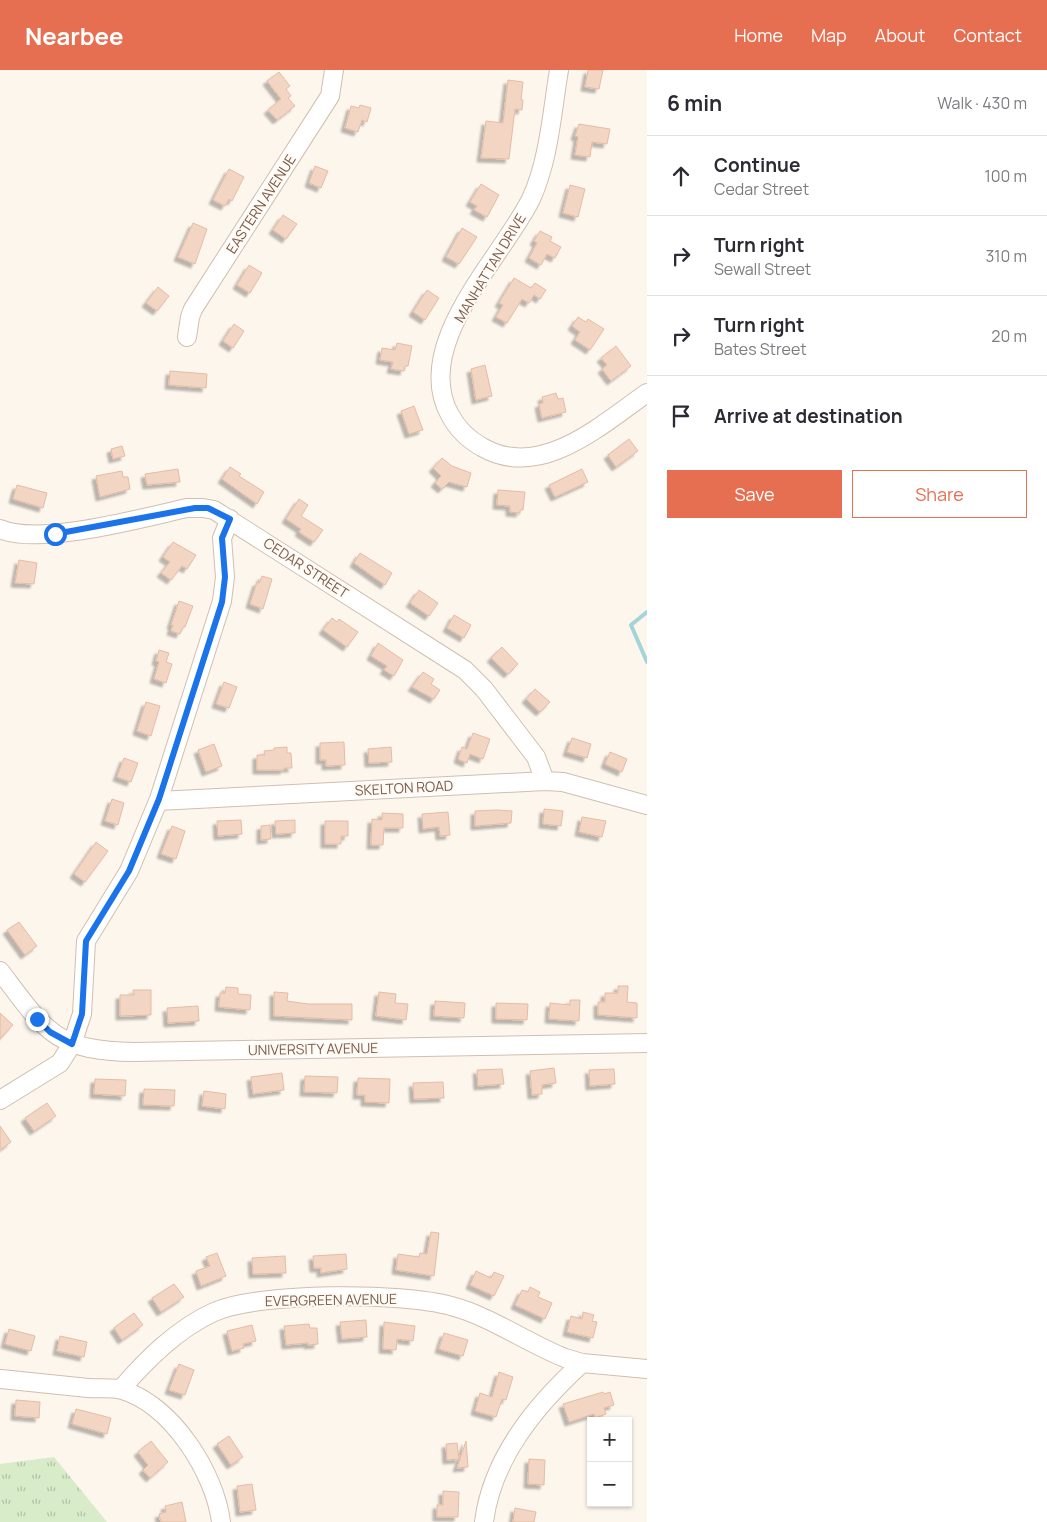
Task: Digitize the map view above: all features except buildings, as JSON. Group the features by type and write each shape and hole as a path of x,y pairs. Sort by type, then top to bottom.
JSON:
{"street":[{"name":"EASTERN AVENUE","path":"188,337 190,316 193,308 330,96 334,70"},
{"name":"MANHATTAN DRIVE","path":"559,70 547,143 531,197 468,298 445,347 440,370 444,401 457,425 478,445 496,454 524,458 550,453 573,443 647,393"},
{"name":"CEDAR STREET","path":"0,529 18,534 55,534 195,508 208,508 230,519 465,670 484,689 536,757 545,780"},
{"path":"0,1100 60,1063 72,1044 82,1014 86,941 129,871 159,800 222,602 225,577 222,538 230,519"},
{"name":"SKELTON ROAD","path":"159,800 545,780 563,782 647,805"},
{"name":"UNIVERSITY AVENUE","path":"0,971 44,1026 57,1037 72,1044 100,1050 134,1052 647,1043"},
{"name":"EVERGREEN AVENUE","path":"121,1389 154,1353 191,1325 213,1313 239,1304 371,1296 427,1301 452,1306 545,1350 582,1363 647,1369"},
{"path":"484,1522 490,1493 512,1444 549,1394 582,1363"},
{"path":"1,1379 121,1389 162,1414 184,1437 207,1474 218,1505 221,1522"}],"green space":[{"path":"54,1457 107,1522 0,1522 0,1464"}],"waterway":[{"path":"647,612 631,625 647,662"}],"route":[{"path":"37,1019 57,1037 72,1044 82,1014 84,1000 83,957 86,941 98,919 117,892 137,854 160,797 218,618 225,577 222,538 230,519 208,508 187,508 55,534"}]}
